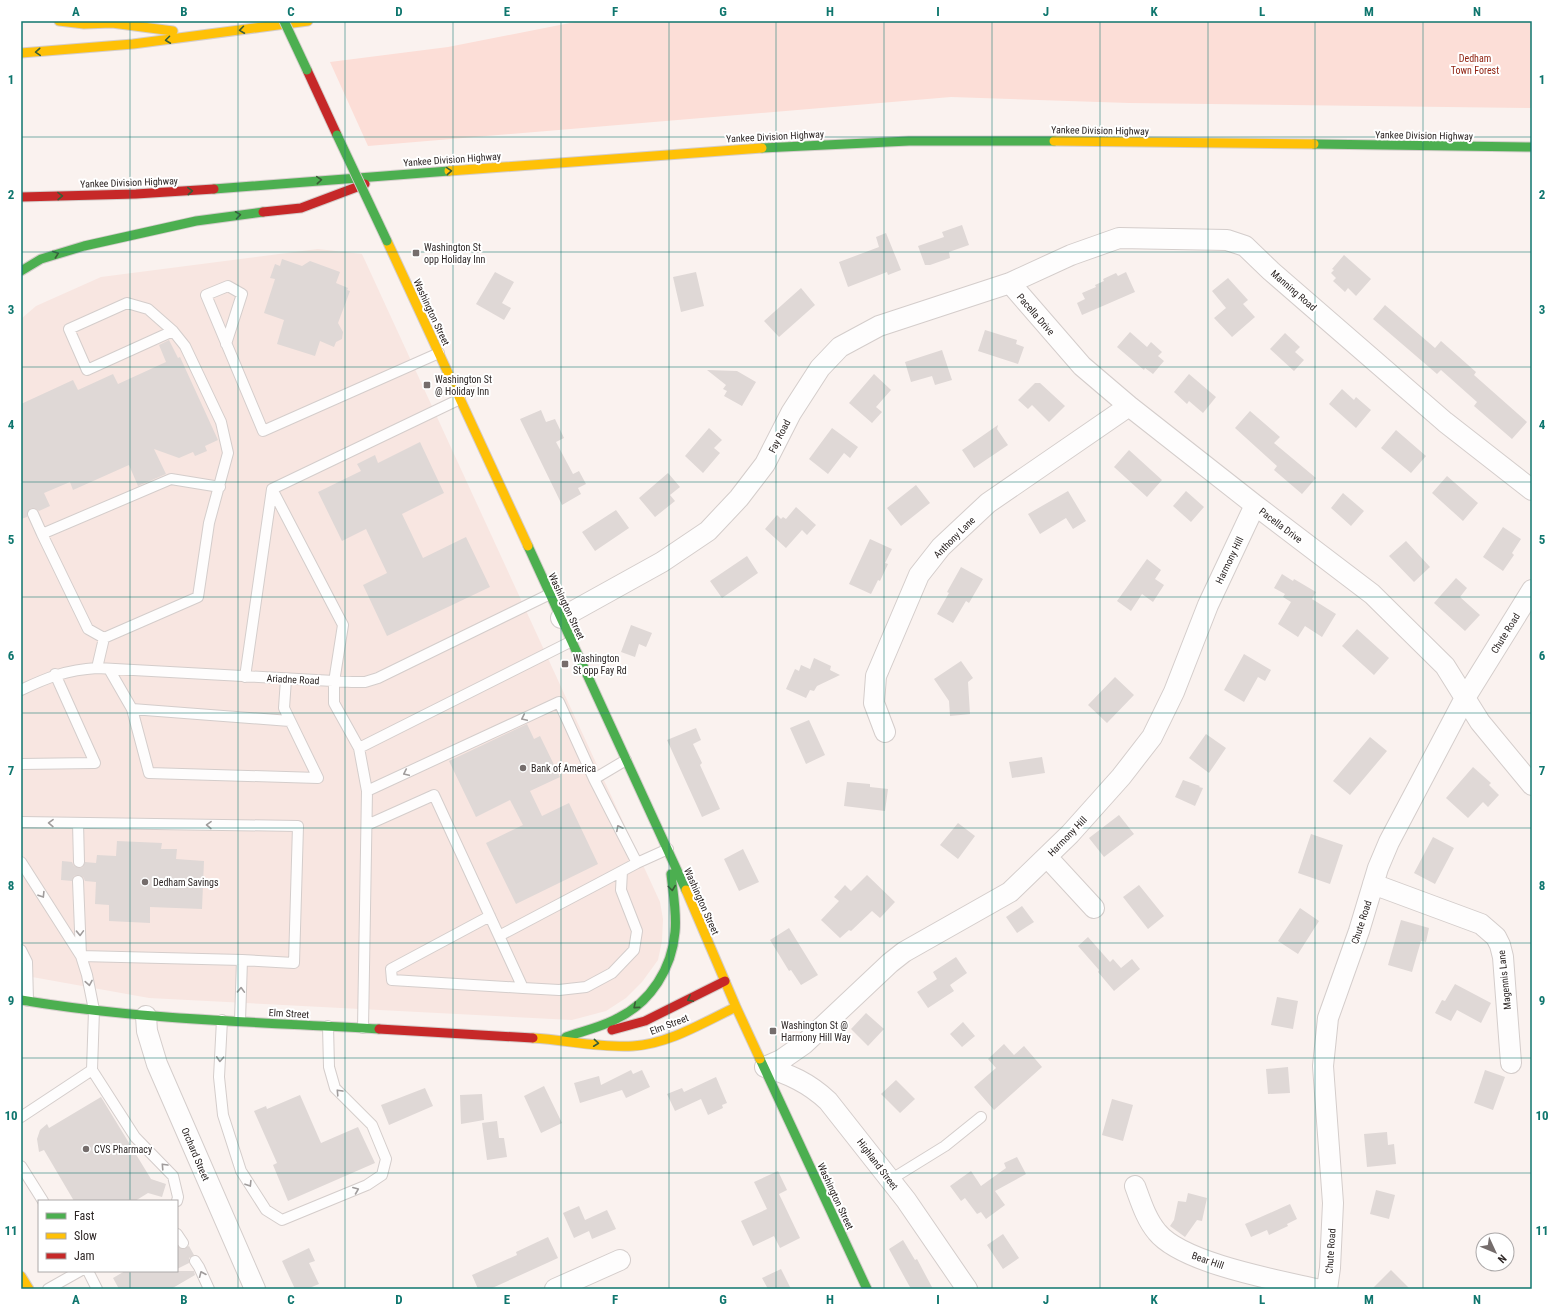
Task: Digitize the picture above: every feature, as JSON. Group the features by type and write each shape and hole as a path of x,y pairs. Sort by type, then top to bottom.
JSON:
{"main road":[{"path":"59,21 84,24 112,23 206,35"},
{"name":"Washington Street","path":"284,21 668,849 736,1007 867,1289"},
{"path":"21,53 206,35 308,21"},
{"name":"Yankee Division Highway","path":"21,197 144,194 755,148 909,141 1057,140 1532,147"},
{"path":"21,271 62,252 111,239 196,221 242,214 301,208 390,175"},
{"path":"557,1039 598,1026 627,1014 650,994 660,979 668,962 675,933 674,905 668,849"},
{"name":"Elm Street","path":"557,1039 616,1030 638,1024 725,981"},
{"name":"Elm Street","path":"24,1000 146,1016 557,1039 618,1046 635,1046 663,1039 736,1007"},
{"path":"21,1276 28,1289"}],"street":[{"name":"Manning Road","path":"1010,283 1071,255 1119,238 1227,240 1245,246 1271,271 1445,422 1532,490"},
{"name":"Pacella Drive","path":"1010,283 1082,366 1129,406 1255,505 1372,594 1445,666 1480,722 1532,785"},
{"name":"Fay Road","path":"561,618 662,562 708,531 739,498 765,464 791,413 820,368 840,347 879,326 1010,283"},
{"name":"Anthony Lane","path":"885,732 874,702 876,676 919,575 941,547 988,503 1129,406"},
{"name":"Harmony Hill","path":"765,1067 781,1060 804,1044 890,963 904,952 1010,892 1070,834 1121,777 1152,737 1174,692 1208,605 1255,505"},
{"name":"Chute Road","path":"1327,1289 1330,1268 1333,1203 1324,1066 1328,1018 1359,931 1378,868 1389,842 1465,698 1532,590"},
{"path":"1047,857 1094,908"},
{"name":"Magennis Lane","path":"1373,884 1481,924 1496,937 1503,957 1512,1063"},
{"name":"Orchard Street","path":"146,1016 148,1035 157,1064 255,1289"},
{"name":"Highland Street","path":"765,1067 798,1079 818,1092 840,1115 906,1200 967,1289"},
{"name":"Bear Hill","path":"1134,1186 1149,1221 1158,1233 1170,1244 1183,1252 1260,1277 1316,1289"},
{"path":"555,1289 620,1260"}],"lane":[{"path":"226,344 242,294 228,286 206,295 226,344 263,432 439,353"},
{"path":"104,638 198,597 209,523 228,453 221,422 185,346 173,331 148,309 127,303 69,329 87,370 173,331"},
{"path":"272,489 460,399"},
{"path":"42,534 171,478 220,486"},
{"path":"244,677 272,489"},
{"path":"272,489 343,625 334,682 334,703 359,748 367,791 363,1028"},
{"path":"34,514 42,534 88,629 104,638"},
{"name":"Ariadne Road","path":"21,690 55,674 79,669 97,668 334,682 365,682 378,678 550,594"},
{"path":"97,668 104,638"},
{"path":"359,748 572,641"},
{"path":"109,669 132,709 149,773 318,778 284,708 286,679"},
{"path":"21,764 95,763 55,674"},
{"path":"367,791 559,702 594,779 637,863"},
{"path":"132,709 290,721"},
{"path":"594,779 626,760"},
{"path":"367,826 434,795 523,988"},
{"path":"21,822 298,826 294,963 242,960 81,956"},
{"path":"78,823 79,862"},
{"path":"499,936 637,863 668,849"},
{"path":"21,862 81,956 87,974 94,1010 92,1070 135,1137 173,1176 178,1197 177,1200"},
{"path":"490,916 391,969 392,980 559,990 586,987 612,973 634,950 637,931 621,890 622,871"},
{"path":"78,881 81,956"},
{"path":"21,950 27,962 24,1000"},
{"path":"240,1021 242,960"},
{"path":"222,1020 219,1077 224,1115 241,1171 266,1210 282,1220 367,1185 382,1175 386,1159 372,1125 335,1088 329,1067 328,1026"},
{"path":"21,1117 92,1070"},
{"path":"890,1180 946,1146 981,1118"},
{"path":"21,1166 42,1200"},
{"path":"178,1236 183,1243"},
{"path":"195,1261 209,1289"},
{"path":"48,1289 78,1272"},
{"path":"88,1272 97,1289"}],"shaded area":[{"path":"318,249 362,254 660,902 663,919 662,941 658,960 642,982 626,998 606,1011 572,1020 149,998 21,975 21,319 36,306 101,277"}],"green space":[{"name":"Dedham Town Forest","path":"580,21 1532,21 1532,108 1129,103 951,97 368,146 330,62 448,47"}],"building":[{"path":"962,225 969,245 949,252 950,258 930,265 925,265 918,246 944,237 942,232"},
{"path":"886,233 901,270 888,275 887,272 848,287 839,262 879,247 876,237"},
{"path":"1344,255 1371,279 1356,296 1348,288 1345,292 1333,281 1336,278 1331,273 1334,270 1332,269"},
{"path":"282,259 302,266 310,261 340,272 336,283 348,288 347,290 350,291 338,323 343,332 342,339 336,342 334,347 320,341 315,356 277,344 284,320 264,313 275,279 270,278 275,264 280,266"},
{"path":"495,272 514,282 502,303 511,308 504,320 476,304"},
{"path":"696,272 704,306 681,312 673,277"},
{"path":"1126,272 1135,292 1082,315 1077,303 1085,299 1082,293 1096,287 1095,285 1104,281 1103,279 1116,273 1118,276"},
{"path":"1228,278 1248,300 1243,304 1255,317 1232,337 1214,318 1226,308 1212,291"},
{"path":"801,288 815,305 779,337 764,321"},
{"path":"1385,305 1435,348 1441,341 1476,372 1474,375 1527,422 1512,439 1474,406 1477,402 1441,370 1437,374 1373,319"},
{"path":"985,330 1017,340 1016,344 1024,347 1018,364 978,351"},
{"path":"1130,332 1147,347 1151,342 1162,352 1158,356 1164,361 1153,374 1145,368 1144,370 1117,347"},
{"path":"1285,333 1300,347 1295,352 1304,360 1294,371 1270,349"},
{"path":"169,340 178,358 180,357 218,440 205,446 207,451 195,456 193,452 179,458 154,449 166,474 138,486 129,465 73,490 70,482 44,493 50,506 39,511 31,508 28,511 27,517 21,519 21,404 73,380 78,390 113,374 118,384 166,362 159,345"},
{"path":"942,350 952,380 935,385 932,376 911,382 905,362"},
{"path":"707,370 737,371 756,382 742,406 724,396 727,391 723,389 726,385"},
{"path":"874,374 891,390 876,407 882,412 872,423 849,403"},
{"path":"1189,374 1216,397 1203,413 1189,401 1187,404 1174,392"},
{"path":"1035,383 1040,383 1065,406 1049,422 1032,405 1028,409 1018,400"},
{"path":"1342,389 1354,400 1356,397 1371,410 1356,428 1329,404"},
{"path":"541,410 546,422 555,419 564,438 556,442 573,474 579,471 586,484 578,488 581,494 562,505 520,419"},
{"path":"1250,411 1280,437 1274,443 1316,478 1302,494 1274,470 1277,466 1235,428"},
{"path":"998,425 997,429 1008,445 974,468 962,450"},
{"path":"709,428 722,440 714,448 720,453 703,473 685,456"},
{"path":"832,428 858,447 850,458 844,453 828,474 809,459"},
{"path":"1396,430 1426,456 1411,473 1381,448"},
{"path":"420,442 444,493 402,514 423,558 466,537 490,587 387,636 363,585 387,573 366,529 342,541 318,492 361,471 357,464 375,455 378,463"},
{"path":"1129,450 1162,480 1147,497 1114,467"},
{"path":"668,473 680,487 670,495 675,501 655,517 639,498"},
{"path":"1447,476 1478,503 1463,521 1432,493"},
{"path":"916,485 930,503 901,526 887,508"},
{"path":"1068,491 1086,521 1073,529 1066,518 1040,534 1028,514"},
{"path":"1186,491 1204,507 1191,522 1173,506"},
{"path":"1343,493 1364,511 1351,526 1331,508"},
{"path":"796,507 816,525 807,535 802,530 786,548 765,529 777,515 781,519 783,517 786,519"},
{"path":"616,510 629,528 595,551 582,532"},
{"path":"1503,527 1521,539 1512,553 1514,555 1503,571 1483,557"},
{"path":"870,539 892,549 885,563 888,564 880,581 878,580 871,594 849,584"},
{"path":"1406,541 1430,567 1414,582 1389,556"},
{"path":"747,556 758,573 722,598 710,581"},
{"path":"1147,559 1161,570 1155,579 1164,585 1153,602 1142,594 1131,611 1117,601"},
{"path":"961,567 983,579 969,603 966,601 953,623 937,614"},
{"path":"1282,574 1316,592 1312,599 1336,614 1322,637 1305,626 1298,637 1278,624 1291,602 1283,597 1285,594 1274,588"},
{"path":"1456,578 1467,588 1460,597 1480,615 1465,631 1434,603"},
{"path":"631,625 652,633 646,647 639,644 635,657 621,652"},
{"path":"1357,629 1389,658 1374,675 1342,646"},
{"path":"1244,654 1271,670 1265,681 1258,677 1244,702 1224,690"},
{"path":"814,658 831,666 830,670 840,675 817,686 814,691 810,690 806,698 786,689 795,669 799,671 801,665 810,669"},
{"path":"961,661 973,678 968,682 970,714 950,716 949,701 934,679"},
{"path":"1115,677 1134,695 1107,723 1088,705"},
{"path":"809,720 825,755 806,764 790,728"},
{"path":"527,724 534,739 540,736 560,777 530,791 542,816 569,803 598,864 516,904 486,843 523,825 510,800 476,817 449,761"},
{"path":"696,728 701,740 693,744 702,763 700,765 720,809 702,817 667,740"},
{"path":"1206,734 1226,748 1209,773 1189,758"},
{"path":"1370,737 1387,751 1350,795 1333,781"},
{"path":"1042,757 1045,773 1012,778 1009,762"},
{"path":"1473,767 1491,783 1489,785 1499,795 1488,807 1483,802 1468,818 1446,798"},
{"path":"1183,780 1203,788 1195,806 1175,797"},
{"path":"847,782 870,784 870,787 888,789 885,811 844,806"},
{"path":"1119,815 1134,834 1104,857 1089,838"},
{"path":"958,823 975,836 958,859 940,845"},
{"path":"1311,834 1343,845 1330,884 1298,873"},
{"path":"1433,837 1454,848 1435,884 1414,873"},
{"name":"Dedham Savings","path":"117,841 162,843 161,849 177,849 176,859 204,861 202,909 150,907 150,923 109,921 109,905 95,904 96,882 85,881 83,877 78,875 74,876 72,881 61,880 62,861 72,862 74,866 80,868 83,867 85,862 96,863 97,855 116,856"},
{"path":"743,849 759,882 739,891 724,859"},
{"path":"867,875 895,902 880,918 872,911 851,931 849,930 840,938 821,920 839,901 834,897 845,885 851,891"},
{"path":"1139,885 1164,916 1148,929 1123,897"},
{"path":"1022,906 1034,922 1017,933 1006,917"},
{"path":"1300,908 1319,921 1298,954 1278,941"},
{"path":"1401,920 1429,928 1426,942 1421,941 1412,972 1388,965"},
{"path":"789,928 818,975 801,985 791,970 789,971 770,940"},
{"path":"1088,937 1110,962 1113,959 1121,968 1132,959 1140,969 1114,991 1098,972 1099,970 1078,946"},
{"path":"956,957 967,973 950,985 954,991 928,1008 917,992 937,979 933,972"},
{"path":"1455,984 1491,1003 1481,1023 1457,1010 1451,1021 1435,1013 1442,1000 1445,1001"},
{"path":"1277,997 1298,1001 1293,1029 1271,1025"},
{"path":"866,1013 884,1029 868,1046 851,1029"},
{"path":"963,1022 975,1036 962,1047 950,1034"},
{"path":"1004,1044 1014,1055 1024,1046 1042,1067 994,1110 974,1087 996,1068 988,1059"},
{"path":"1288,1067 1290,1093 1268,1094 1266,1069"},
{"path":"631,1070 633,1074 642,1070 650,1087 626,1098 622,1090 580,1103 574,1083 599,1076 601,1085"},
{"path":"1485,1070 1505,1077 1493,1110 1474,1103"},
{"path":"716,1077 727,1103 722,1105 723,1108 708,1115 701,1099 675,1111 667,1094 682,1088 684,1092"},
{"path":"896,1080 915,1099 900,1113 881,1094"},
{"path":"544,1086 562,1123 541,1133 524,1096"},
{"path":"425,1088 433,1106 389,1125 381,1105"},
{"path":"482,1094 484,1120 461,1124 460,1095"},
{"path":"300,1095 321,1143 358,1127 375,1163 288,1201 273,1165 277,1163 254,1111 266,1106 267,1109"},
{"name":"CVS Pharmacy","path":"101,1097 151,1179 166,1184 162,1197 148,1193 137,1200 73,1200 44,1150 39,1152 37,1139 40,1130 47,1124 49,1128"},
{"path":"1112,1099 1133,1105 1123,1141 1102,1135"},
{"path":"497,1121 499,1138 504,1138 507,1157 487,1160 482,1123"},
{"path":"1387,1132 1388,1145 1394,1144 1396,1164 1367,1167 1364,1134"},
{"path":"1017,1157 1026,1174 995,1191 1005,1205 986,1219 981,1212 977,1214 965,1198 961,1201 950,1186 971,1171 981,1186 1006,1168 1004,1163"},
{"path":"778,1171 787,1190 779,1194 800,1238 780,1248 774,1236 753,1246 741,1221 767,1209 754,1182"},
{"path":"1376,1190 1395,1195 1389,1219 1370,1214"},
{"path":"1188,1193 1207,1198 1202,1221 1197,1220 1185,1237 1170,1226 1174,1220 1178,1201 1186,1202"},
{"path":"1290,1204 1297,1219 1287,1224 1288,1226 1269,1235 1267,1230 1251,1237 1245,1224"},
{"path":"579,1206 585,1220 607,1210 616,1229 592,1239 589,1231 574,1238 563,1213"},
{"path":"1003,1234 1019,1258 1003,1269 987,1245"},
{"path":"548,1237 558,1258 490,1289 478,1289 472,1275 517,1255 516,1252"},
{"path":"903,1240 915,1260 917,1259 933,1289 911,1289 889,1249"},
{"path":"178,1246 183,1249 189,1246 194,1255 189,1258 189,1263 178,1268"},
{"path":"309,1248 315,1261 309,1263 319,1284 307,1289 295,1289 282,1261"},
{"path":"781,1269 791,1289 768,1289 762,1278"},
{"path":"1391,1270 1410,1289 1372,1289"},
{"path":"194,1271 195,1275 171,1289 119,1289 113,1278 123,1272"}],"traffic: fast":[{"path":"284,21 307,70"},
{"path":"337,135 387,241"},
{"path":"762,148 909,141 1054,141"},
{"path":"1314,144 1532,147"},
{"path":"214,189 449,171"},
{"path":"21,271 41,259 84,246 196,221 263,212"},
{"path":"528,546 686,890"},
{"path":"566,1037 606,1024 630,1011 650,993 658,982 669,958 675,932 675,910 671,874"},
{"path":"21,1000 65,1007 155,1016 379,1029"},
{"path":"760,1059 867,1289"}],"traffic: slow":[{"path":"59,21 84,24 112,23 173,31"},
{"path":"21,53 133,44 308,21"},
{"path":"1054,141 1314,144"},
{"path":"449,171 762,148"},
{"path":"387,241 528,546"},
{"path":"686,890 760,1059"},
{"path":"533,1038 608,1046 633,1046 673,1037 736,1007"},
{"path":"21,1276 29,1289"}],"traffic: jam":[{"path":"307,70 337,135"},
{"path":"263,212 301,208 365,184"},
{"path":"21,197 136,194 214,189"},
{"path":"612,1030 645,1021 725,981"},
{"path":"379,1029 533,1038"}],"place":[{"name":"Washington St opp Holiday Inn","path":"416,253"},
{"name":"Washington St @ Holiday Inn","path":"427,385"},
{"name":"Washington St opp Fay Rd","path":"565,664"},
{"name":"Bank of America","path":"523,768"},
{"name":"Dedham Savings","path":"145,882"},
{"name":"Washington St @ Harmony Hill Way","path":"773,1031"},
{"name":"CVS Pharmacy","path":"86,1149"}]}
